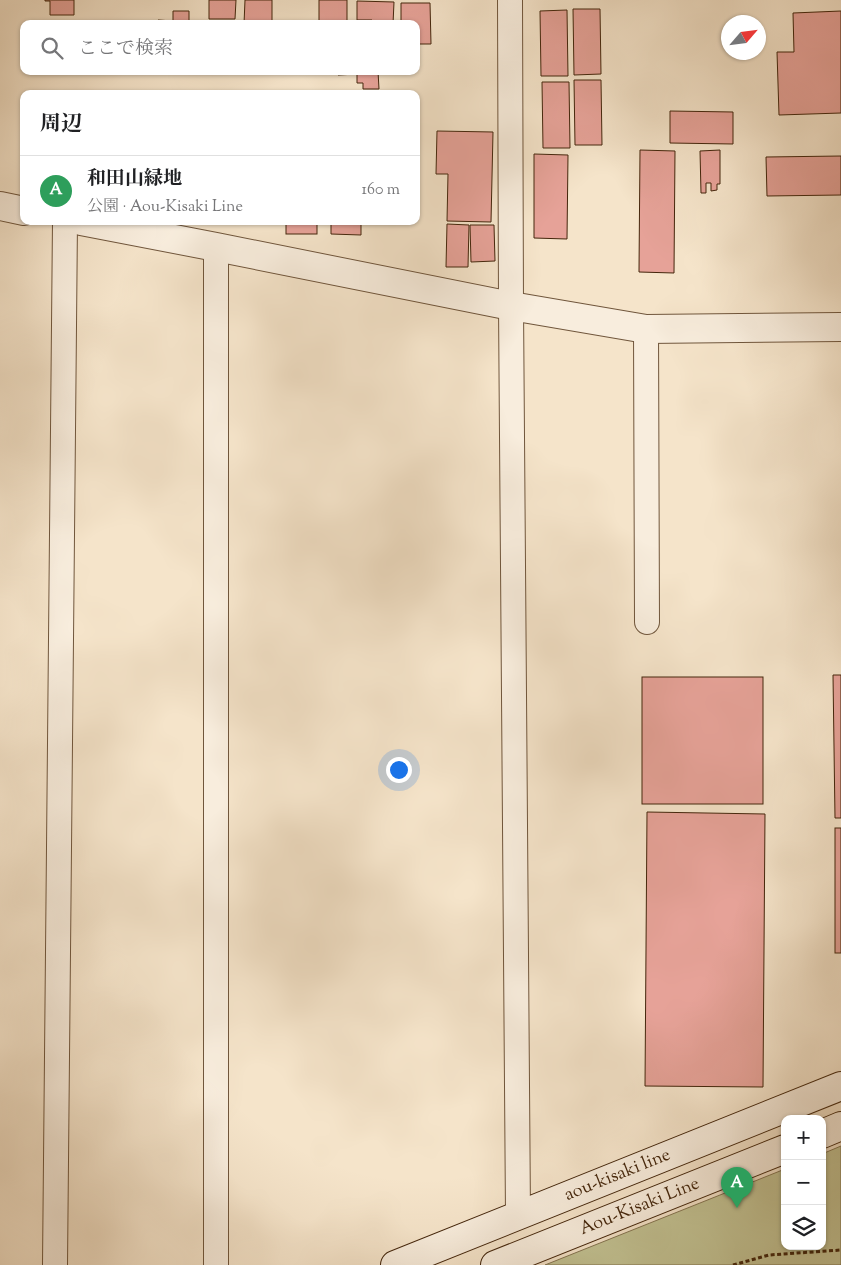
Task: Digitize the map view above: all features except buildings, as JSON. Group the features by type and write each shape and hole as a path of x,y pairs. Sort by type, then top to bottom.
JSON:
{"main road":[{"path":"0,206 20,209"},
{"path":"102,225 511,306 646,329 841,327"},
{"name":"aou-kisaki line","path":"395,1265 841,1086"},
{"path":"826,1132 841,1126"},
{"name":"Aou-Kisaki Line","path":"495,1265 781,1151"}],"street":[{"path":"510,0 518,1216"},
{"path":"55,1265 65,225"},
{"path":"216,247 216,1265"},
{"path":"646,329 647,622"}],"path":[{"path":"733,1265 769,1255 841,1250"}],"green space":[{"path":"841,1146 841,1265 545,1265 781,1171 781,1250 826,1250 826,1152"}],"place":[{"name":"和田山緑地","path":"737,1208"}]}
